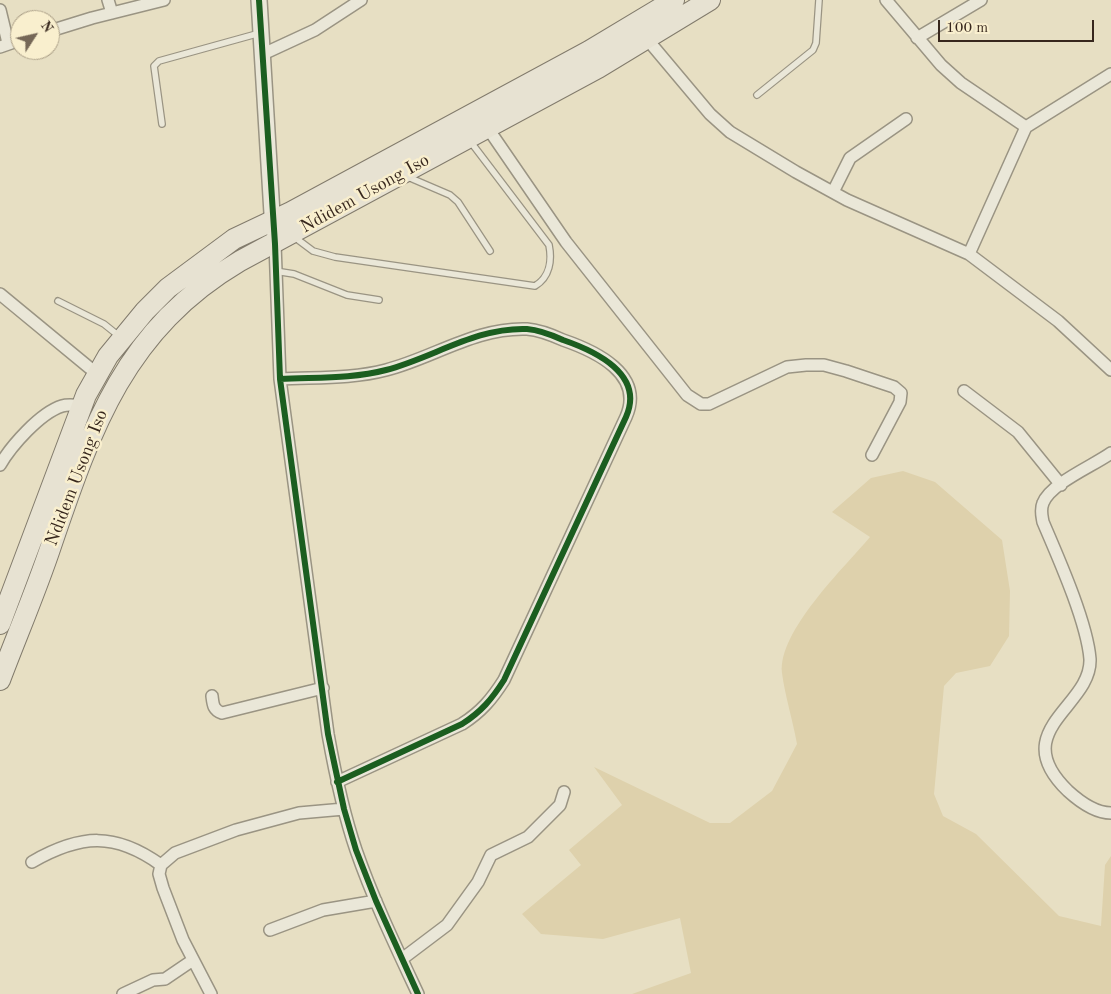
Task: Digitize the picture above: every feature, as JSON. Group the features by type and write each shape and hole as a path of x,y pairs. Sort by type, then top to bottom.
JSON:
{"highway":[{"name":"Ndidem Usong Iso","path":"0,624 82,406 98,374 145,310 202,261 234,239 291,212 589,51 674,0"},
{"name":"Ndidem Usong Iso","path":"0,680 92,432 125,370 155,331 191,294 226,269 647,39 710,0"}],"street":[{"path":"108,0 112,13"},
{"path":"60,27 164,0"},
{"path":"259,0 272,220 283,239 276,270 280,379 328,734 337,782 356,850 376,901 418,994"},
{"path":"261,55 315,30 361,0"},
{"path":"886,0 941,65 962,83 1026,127"},
{"path":"917,38 981,0"},
{"path":"0,10 4,45"},
{"path":"647,39 710,114 730,132 832,192 968,254 1058,321 1111,370"},
{"path":"968,254 1026,127 1111,74"},
{"path":"832,192 850,158 906,120"},
{"path":"487,127 566,242 687,395 701,404 709,404 787,367 824,366 846,371 894,387 901,393 900,402 872,455"},
{"path":"0,294 98,374"},
{"path":"280,379 357,376 386,370 488,334 528,329 585,348 609,360 621,373 630,397 630,407 626,417 504,680 492,699 478,714 462,724 337,782"},
{"path":"964,391 1018,432 1061,485"},
{"path":"0,466 15,443 48,414 60,406 82,406"},
{"path":"1111,453 1048,495 1041,509 1043,522 1078,612 1088,646 1090,661 1086,680 1049,731 1046,749 1048,763 1055,778 1072,794 1096,811 1111,813"},
{"path":"212,696 213,706 217,712 222,713 323,688"},
{"path":"402,959 447,925 478,882 491,854 528,837 560,805 564,792"},
{"path":"211,994 183,940 163,888 159,874 162,865 175,853 236,830 300,812 344,809"},
{"path":"32,862 56,850 77,843 104,840 132,846 162,865"},
{"path":"270,930 323,910 376,901"},
{"path":"123,994 153,980 165,979 194,960"}],"lane":[{"path":"757,95 813,50 816,43 819,0"},
{"path":"162,124 154,66 159,60 260,33"},
{"path":"283,239 313,251 335,257 528,286 542,281 552,259 549,244 467,138"},
{"path":"401,174 450,195 458,202 490,251"},
{"path":"276,270 294,274 347,295 379,300"},
{"path":"58,301 104,324 122,339"}],"shaded area":[{"path":"903,471 935,482 1002,540 1010,591 1009,636 990,666 956,673 944,686 934,794 943,816 976,834 1059,916 1101,926 1105,865 1111,856 1111,994 632,994 691,973 680,918 603,939 541,934 522,914 581,865 569,850 622,805 594,767 710,823 730,823 772,791 797,744 782,673 784,656 790,638 815,601 870,537 832,512 871,478"}],"cycle path":[{"path":"259,0 275,244 280,379 328,734 344,809 356,850 376,901 418,994"},
{"path":"280,379 373,373 403,365 472,338 508,330 527,329 536,330 576,345 602,358 614,366 629,388 630,402 626,417 504,680 495,693 486,705 462,724 337,782"}]}
